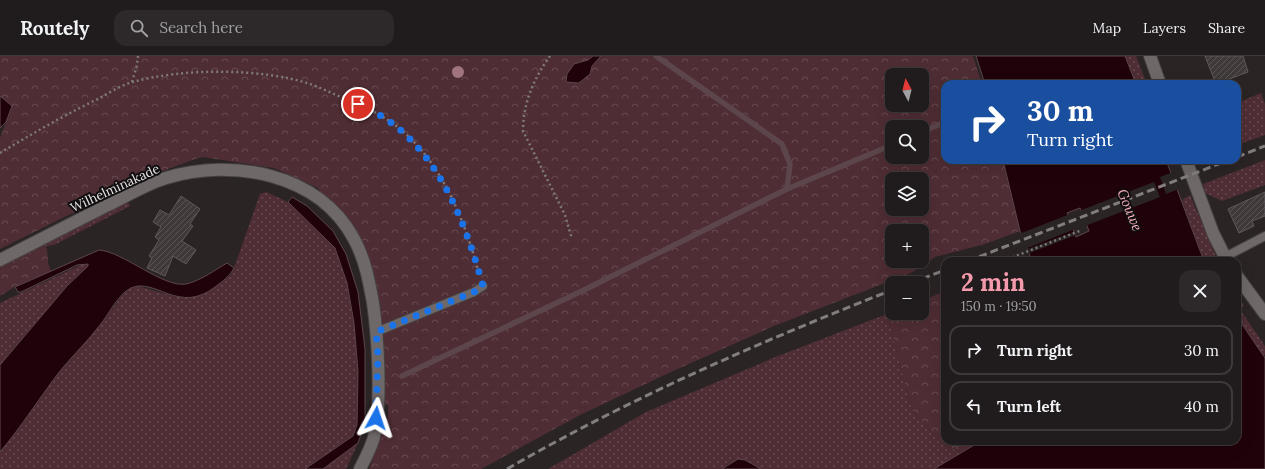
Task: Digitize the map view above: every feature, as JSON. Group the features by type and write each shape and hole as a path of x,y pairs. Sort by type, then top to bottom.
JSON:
{"street":[{"path":"1150,56 1159,80"},
{"path":"1187,164 1212,233 1225,257"},
{"name":"Wilhelminakade","path":"0,260 164,179 201,170 248,171 298,186 315,195 341,219 354,238 369,281 376,332 378,363 376,418 374,436 360,469"},
{"path":"1241,281 1265,314"}],"lane":[{"path":"1229,257 1265,236"},
{"path":"376,332 474,292 483,286"}],"path":[{"path":"131,82 135,75 138,56"},
{"path":"550,56 530,92 523,118 523,130 565,216 572,238"},
{"path":"0,153 55,120 131,82 162,75 194,72 256,74 309,84 371,109 388,120 412,140 437,173 449,192 474,256 483,286"},
{"path":"1013,257 1082,230"}],"green space":[{"path":"0,56 973,56 981,80 941,80 941,164 1004,164 1020,231 985,244 935,257 929,261 929,224 885,224 885,268 918,268 911,273 903,276 885,276 885,283 774,326 671,372 580,415 481,469 369,469 388,416 388,404 385,406 381,347 373,287 318,188 274,168 203,157 139,180 0,249 0,138 12,106 0,96"},
{"path":"1125,56 1136,56 1145,80 1134,80"},
{"path":"1261,93 1265,104 1265,135 1241,144 1241,101"},
{"path":"1265,160 1265,185 1222,201 1205,193 1203,184"},
{"path":"266,192 288,202 335,248 347,283 354,323 358,371 357,425 353,436 305,469 0,469 0,452 60,371 100,325 124,293 131,288 138,286 176,297 230,276 260,194"},
{"path":"1190,195 1216,257 1203,257 1182,200"},
{"path":"127,200 130,206 54,245 46,246 0,270 0,264"},
{"path":"46,246 51,271 16,286 0,296 0,270"},
{"path":"85,263 88,263 88,266 67,286 0,365 0,303"},
{"path":"941,293 941,443 912,410 889,320 929,320 929,298"},
{"path":"1241,300 1244,306 1241,307"},
{"path":"1241,311 1265,346 1265,355 1263,356 1241,323"},
{"path":"885,315 885,320 889,320 912,410 941,443 941,445 945,445 961,453 934,469 761,469 745,460 728,464 722,469 548,469 646,412 778,356"},
{"path":"358,443 346,469 323,469"},
{"path":"945,445 974,445 961,453"}],"water":[{"path":"593,56 601,56 592,66 590,74 579,83 566,82 567,74 574,64 588,60"},
{"path":"976,56 1125,56 1134,80 984,80"},
{"path":"0,96 12,106 6,122 0,128"},
{"name":"Gouwe","path":"1004,164 1168,164 1202,257 1030,257 1020,231","holes":["1080,208 1089,231 1076,237 1067,213"]},
{"path":"292,197 307,206 333,231 346,254 358,292 365,349 365,423 358,443 323,469 305,469 353,436 357,425 358,371 354,323 347,283 335,248 288,202"},
{"path":"99,250 109,252 155,276 177,284 186,284 197,280 227,263 234,268 223,281 202,295 179,297 149,287 140,286 126,291 118,299 95,331 60,371 0,452 0,365 67,286 88,266 88,264 77,265 21,292 18,292 15,287"},
{"path":"1241,323 1265,358 1265,469 934,469 974,445 1241,445"},
{"path":"738,459 745,460 761,469 722,469"}],"pier":[{"path":"1173,172 1179,189 1166,194 1160,177"},
{"path":"1154,182 1160,197 1085,226 1079,211"},
{"path":"1070,214 1075,229 1025,249 1019,234"},
{"path":"1074,232 1076,235 1027,254 1025,250"}],"building":[{"path":"1205,56 1243,56 1248,72 1227,80 1214,80"},
{"path":"1265,192 1265,216 1252,221 1254,226 1239,233 1228,209"},
{"path":"181,196 200,209 190,224 193,226 182,241 196,250 186,264 173,256 165,276 147,268 152,258 149,256 159,240 155,237 161,227 153,222 160,210 169,215"}],"waterway":[{"path":"402,376 584,290 787,189 790,164 782,144 656,56"},
{"path":"929,129 941,124"},
{"path":"787,189 885,148"}],"railway":[{"path":"1241,155 1265,146"},
{"path":"978,257 1219,164"},
{"path":"929,276 941,272"},
{"path":"507,469 600,418 696,372 793,330 885,293"}],"route":[{"path":"358,104 371,109 388,120 412,140 429,160 449,192 474,256 483,286 474,292 376,332 378,355 376,418"}]}
